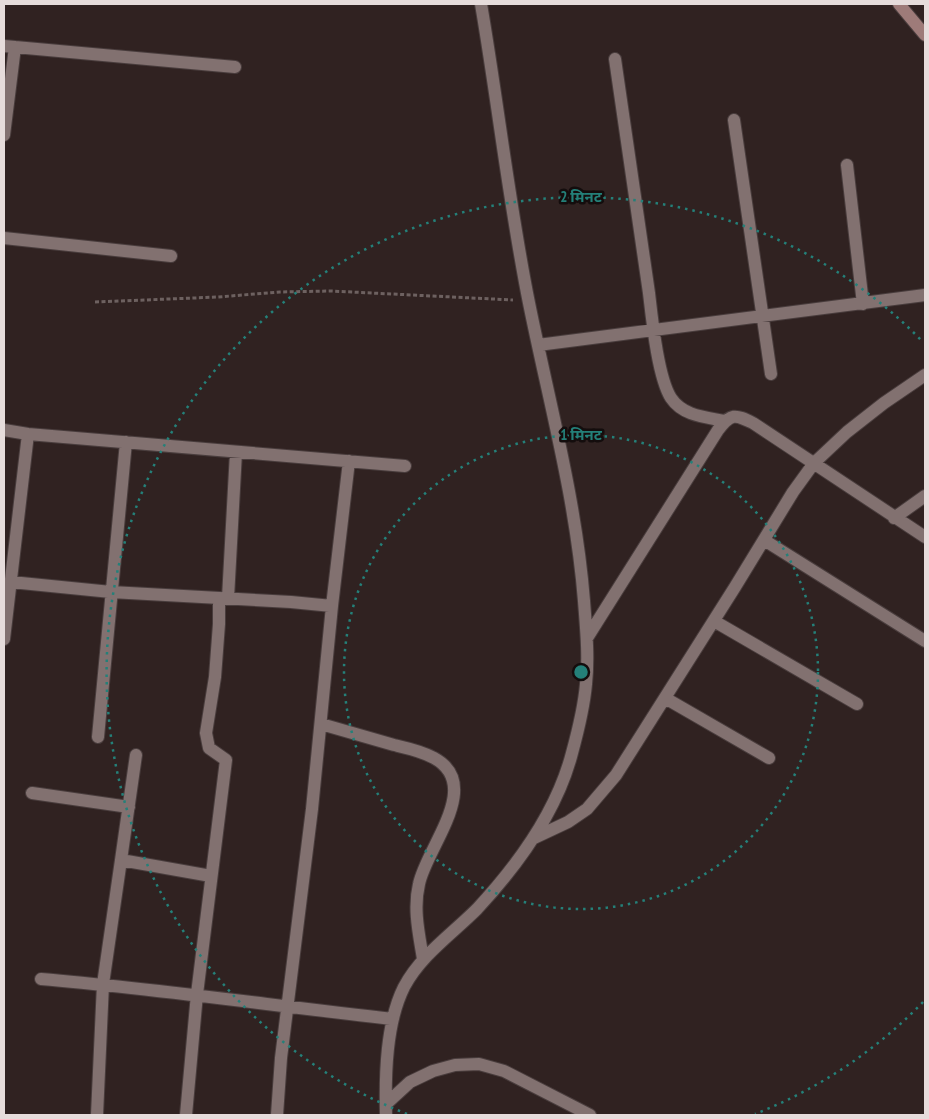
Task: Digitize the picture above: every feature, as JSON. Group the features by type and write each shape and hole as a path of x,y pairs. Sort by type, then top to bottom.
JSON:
{"street":[{"path":"386,1109 387,1065 393,1019 404,987 423,959 477,909 534,838 555,797 571,757 581,716 586,682 587,638 578,538 570,491 529,301 482,4"},
{"path":"899,4 925,35"},
{"path":"4,135 10,47 235,67"},
{"path":"615,59 662,376 670,397 683,410 725,421"},
{"path":"734,120 771,374"},
{"path":"847,165 863,304"},
{"path":"4,238 171,256"},
{"path":"538,345 863,304 925,294"},
{"path":"534,838 568,822 587,809 616,775 793,492 814,463 846,432 925,375"},
{"path":"587,638 725,421 732,416 742,417 753,422 925,537"},
{"path":"4,430 28,434 405,466"},
{"path":"4,639 28,434"},
{"path":"98,737 126,442"},
{"path":"186,1115 197,994 226,760 209,748 206,733 215,677 219,624 224,598 236,452"},
{"path":"277,1115 287,1007 312,809 332,606 349,461"},
{"path":"894,518 925,496"},
{"path":"764,540 925,641"},
{"path":"11,582 111,592 332,606"},
{"path":"714,621 857,704"},
{"path":"665,698 768,758"},
{"path":"320,724 417,751 434,758 445,766 452,778 454,800 419,881 417,924 423,959"},
{"path":"96,1115 103,984 136,755"},
{"path":"32,793 129,807"},
{"path":"121,860 212,876"},
{"path":"41,979 197,994 287,1007 393,1019"},
{"path":"386,1109 410,1082 433,1071 456,1065 479,1064 504,1071 586,1114"}],"path":[{"path":"95,302 331,291 529,301"}]}
